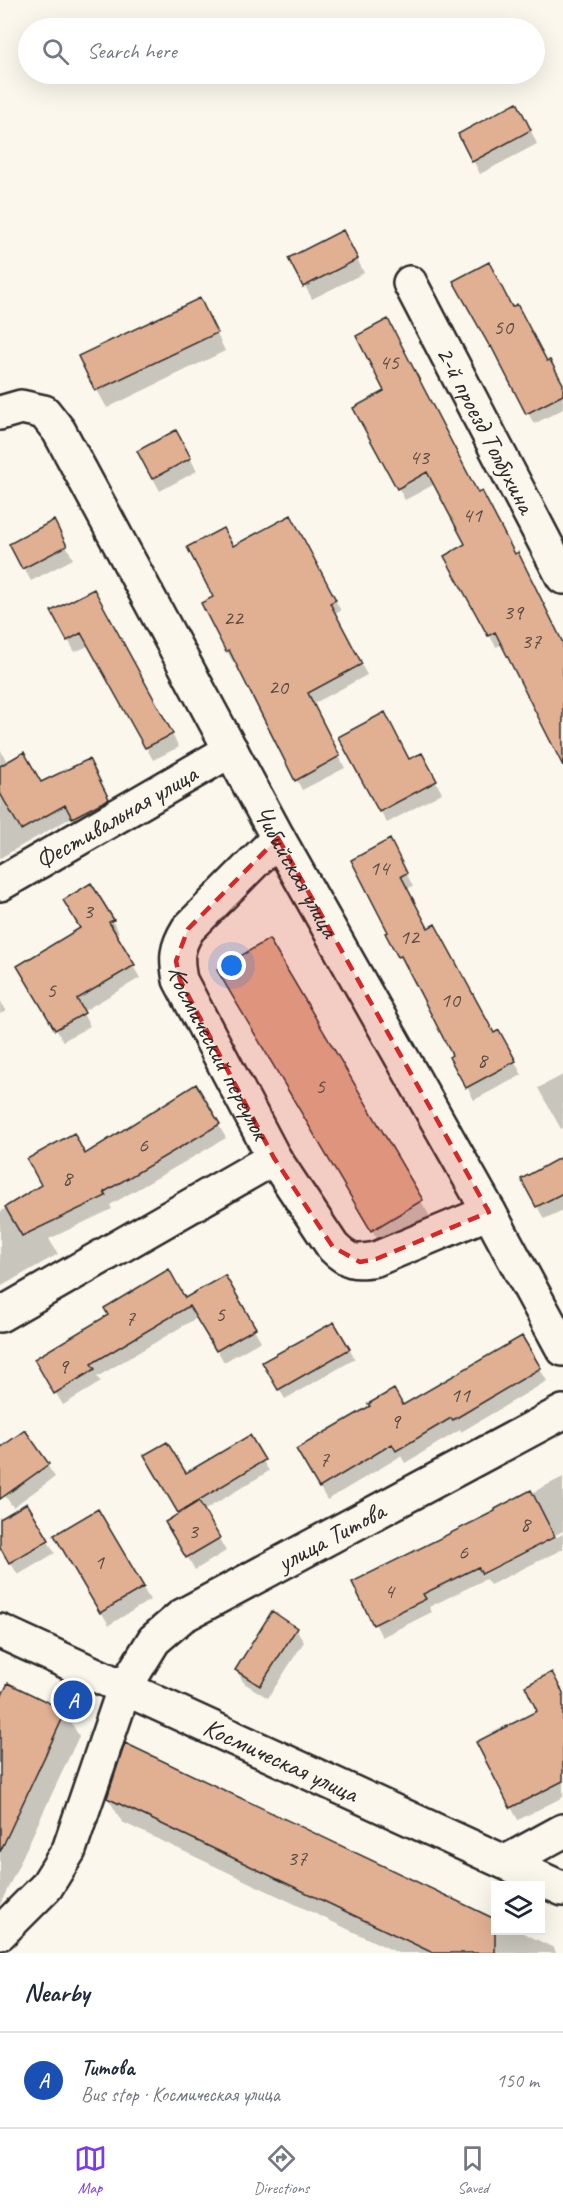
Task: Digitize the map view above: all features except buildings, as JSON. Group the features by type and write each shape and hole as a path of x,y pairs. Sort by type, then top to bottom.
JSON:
{"street":[{"name":"2-й проезд Толбухина","path":"410,283 563,577"},
{"name":"Чибийская улица","path":"10,410 44,412 59,431 278,838 489,1212 563,1349"},
{"name":"Фестивальная улица","path":"0,884 231,750"},
{"name":"Космический переулок","path":"278,838 188,929 180,942 176,961 180,980 274,1158 333,1247 345,1258 360,1263 376,1260 489,1212"},
{"name":"Космический переулок","path":"0,1316 274,1158"},
{"name":"улица Титова","path":"0,1933 46,1887 69,1850 124,1689 154,1640 182,1616 563,1412"},
{"name":"Космическая улица","path":"0,1631 563,1889"},
{"path":"506,1862 563,1831"}],"highlighted area":[{"path":"278,838 489,1212 376,1259 360,1262 333,1247 274,1158 180,980 176,961 188,929"}],"place":[{"name":"Титова","path":"73,1700"}]}
